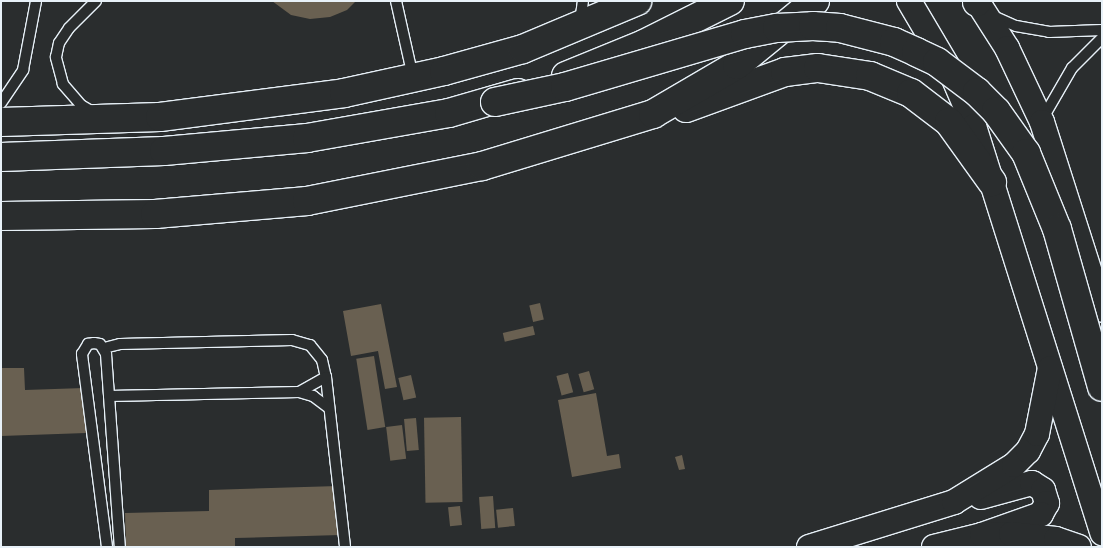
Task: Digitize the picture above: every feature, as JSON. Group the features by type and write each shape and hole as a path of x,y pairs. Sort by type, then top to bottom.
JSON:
{"main road":[{"path":"1,122 107,120 283,104 413,78 484,61 578,28 637,1"},
{"path":"495,102 644,44 730,1"},
{"path":"652,114 737,65 815,1"},
{"path":"1,158 164,151 259,144 355,131 565,87 745,34 777,28 813,26 840,28 894,42 944,66 977,92 996,111 1026,153 1057,229 1102,387"},
{"path":"1,216 155,214 308,201 482,166 652,114 712,101 785,72 818,68 842,70 889,82 931,106 965,141 992,182"}],"street":[{"path":"909,1 938,46 960,90 1051,364 1102,533"},
{"path":"979,4 1007,48 1042,122 1102,310"},
{"path":"954,502 999,476 1028,452 1037,434 1051,364"},
{"path":"808,547 954,502 998,493 1019,484 1032,483 1043,490 1047,503 1041,514 982,536 934,547"},
{"path":"982,536 1034,536 1079,547"}],"lane":[{"path":"1,103 24,70 36,1"},
{"path":"96,1 80,14 59,43 58,72 63,84 81,105 107,120"},
{"path":"396,1 413,78"},
{"path":"578,28 583,1"},
{"path":"979,4 1016,26 1049,32 1102,30"},
{"path":"1042,122 1072,68 1102,38"},
{"path":"104,348 120,344 301,341 317,351 326,377 345,547"},
{"path":"107,547 82,354 88,344 100,344 104,348 120,547"},
{"path":"299,392 326,377"},
{"path":"109,396 299,392 313,396 330,408"}],"building":[{"path":"272,1 356,1 347,10 330,17 310,19 291,15"},
{"path":"540,303 544,320 533,322 529,305"},
{"path":"381,304 397,387 385,389 378,351 351,356 343,311"},
{"path":"533,326 535,335 505,342 503,333"},
{"path":"374,356 385,427 367,430 356,359"},
{"path":"1,368 24,368 25,390 84,388 86,433 1,436"},
{"path":"589,371 594,389 584,392 578,374"},
{"path":"568,373 573,392 562,395 556,376"},
{"path":"411,375 416,397 404,400 398,378"},
{"path":"596,393 607,456 619,454 621,468 572,477 558,400"},
{"path":"461,417 462,502 425,503 424,418"},
{"path":"416,418 419,450 407,451 404,419"},
{"path":"402,425 406,459 390,461 386,427"},
{"path":"682,455 685,469 679,470 675,457"},
{"path":"338,486 340,535 235,538 235,547 126,547 125,513 209,511 209,490"},
{"path":"493,496 495,528 481,529 479,497"},
{"path":"460,506 462,525 450,526 448,507"},
{"path":"513,508 515,526 498,528 496,510"}]}
